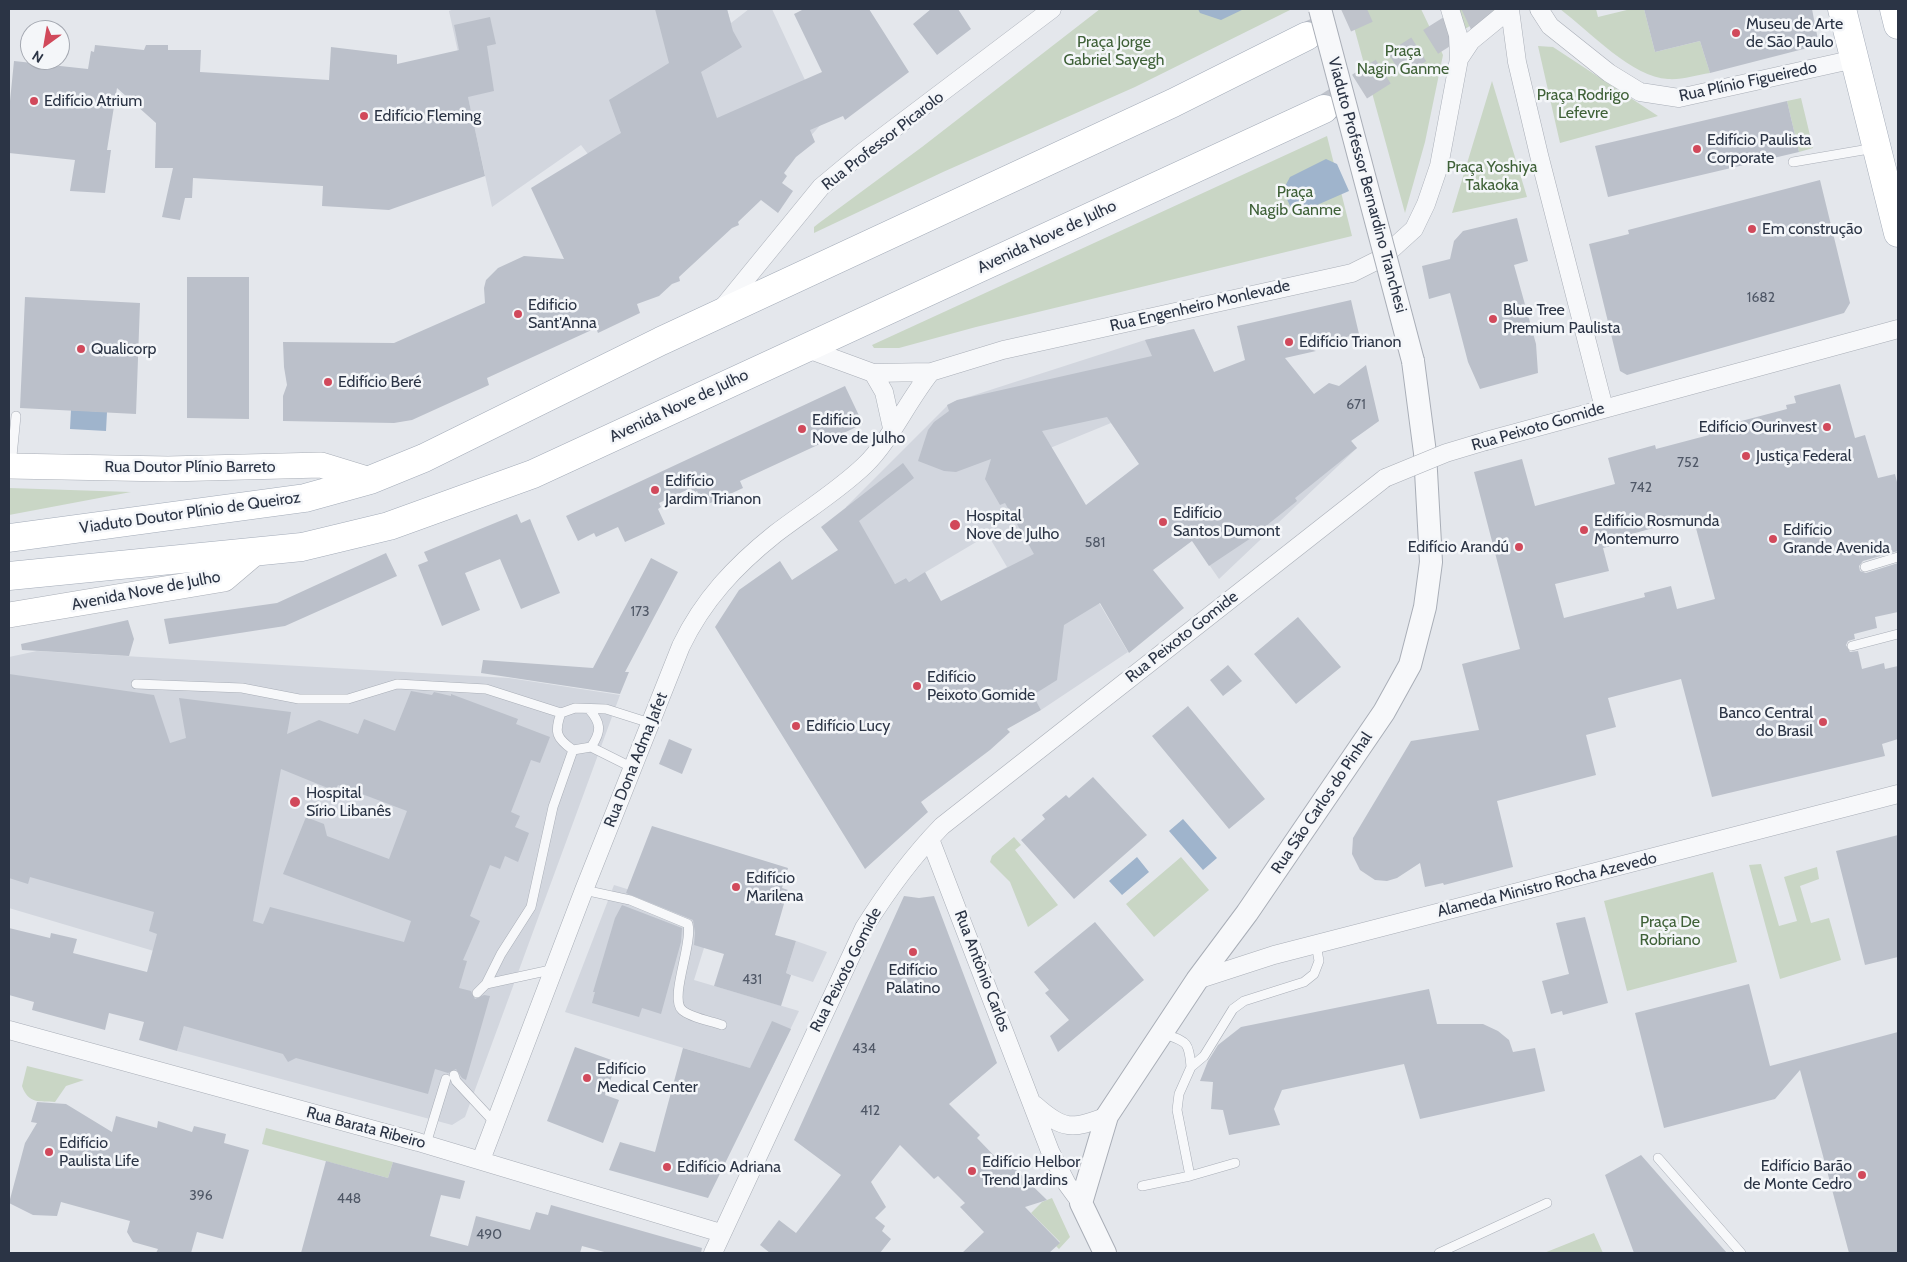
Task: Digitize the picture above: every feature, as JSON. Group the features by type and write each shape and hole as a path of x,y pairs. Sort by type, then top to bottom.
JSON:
{"main road":[{"path":"1842,9 1898,232"},
{"path":"1894,9 1898,25"},
{"path":"370,480 424,458 534,402 1173,103 1307,36"},
{"name":"Avenida Nove de Julho","path":"9,615 224,579 257,551 302,548 371,531 534,474 1324,109"},
{"name":"Rua Doutor Plínio Barreto","path":"10,466 168,469 321,465 370,480"},
{"name":"Viaduto Doutor Plínio de Queiroz","path":"9,538 305,498 370,480"},
{"path":"9,576 257,551"}],"street":[{"name":"Rua Professor Picarolo","path":"715,317 822,187 863,152 1052,9"},
{"name":"Viaduto Professor Bernardino Tranchesi","path":"1320,9 1413,361"},
{"path":"1450,9 1458,35 1459,59"},
{"path":"1459,59 1471,42 1510,10"},
{"path":"1510,10 1517,62 1530,118 1604,408"},
{"name":"Rua Plínio Figueiredo","path":"1542,15 1609,73 1640,92 1659,97 1680,98 1856,59"},
{"name":"Rua Engenheiro Monlevade","path":"805,348 873,373 931,372 1003,350 1352,272 1382,258 1414,229 1426,204 1439,166 1459,59"},
{"name":"Rua Peixoto Gomide","path":"713,1253 721,1232 864,928 892,884 930,839 950,820 1385,478 1446,453 1604,408 1898,329"},
{"name":"Rua São Carlos do Pinhal","path":"1081,1204 1107,1116 1198,980 1247,913 1384,712 1410,665 1426,607 1430,562 1425,453 1413,361"},
{"name":"Rua Dona Adma Jafet","path":"481,1160 584,890 681,646 707,601 738,566 775,534 851,479 868,463 931,372"},
{"path":"873,373 884,392 892,428"},
{"name":"Alameda Ministro Rocha Azevedo","path":"1198,980 1274,955 1898,794"},
{"name":"Rua Antônio Carlos","path":"930,839 1050,1151 1067,1184 1081,1204 1105,1253"},
{"name":"Rua Barata Ribeiro","path":"9,1030 426,1144 721,1232"},
{"name":"Rua Antônio Carlos","path":"1032,1103 1051,1120 1068,1127 1082,1126 1107,1116"}],"lane":[{"path":"1793,162 1877,147"},
{"path":"10,466 16,416"},
{"path":"1865,567 1898,557"},
{"path":"1852,646 1898,634"},
{"path":"136,684 242,688 299,699 348,699 397,684 486,689 561,712 575,708 606,709 650,723"},
{"path":"589,709 598,720 599,735 591,746"},
{"path":"561,712 556,727 560,741 572,750 591,746 632,768"},
{"path":"476,993 486,984 501,954 531,907 550,815 572,750"},
{"path":"584,890 630,900 688,924 689,944 678,992 678,1004 683,1011 722,1025"},
{"path":"1190,1176 1177,1110 1179,1094 1191,1067 1204,1056 1233,1009 1244,1002 1304,982 1314,974 1318,961 1316,944"},
{"path":"486,984 555,969"},
{"path":"1162,1033 1186,1042 1190,1048 1191,1067"},
{"path":"426,1144 450,1077 495,1123"},
{"path":"1658,1158 1741,1253"},
{"path":"1142,1186 1190,1176 1236,1163"},
{"path":"1439,1253 1547,1203"}],"shaded area":[{"path":"454,9 727,9 731,23 749,9 772,9 824,121 733,223 591,158 581,145 492,207 449,11"},
{"name":"Hospital Nove de Julho","path":"1194,329 1214,372 1307,386 1357,448 1219,579 1111,423 1016,462 1128,652 1041,710 971,586 1007,567 988,535 909,582 906,578 895,584 846,507 947,406 956,401 1145,340"},
{"name":"Hospital Sírio Libanês","path":"37,651 509,678 620,695 465,1117 452,1125 177,1051 201,965 9,908 9,657"},
{"path":"614,885 714,916 694,980 799,1011 769,1074 565,1012"},
{"path":"796,941 827,952 813,982 786,973"}],"green space":[{"name":"Praça Jorge Gabriel Sayegh","path":"1100,9 1292,9 1135,87 943,172 814,233 814,227 819,223 922,147"},
{"name":"Praça Nagin Ganme","path":"1349,9 1421,9 1443,55 1425,142 1405,213"},
{"path":"1454,9 1497,9 1465,29"},
{"path":"1560,9 1596,9 1598,17 1631,9 1644,9 1655,52 1700,41 1710,73 1673,79 1654,77 1640,71 1612,52"},
{"name":"Praça Rodrigo Lefevre","path":"1538,46 1553,47 1658,116 1560,143"},
{"name":"Praça Yoshiya Takaoka","path":"1492,81 1527,197 1452,213"},
{"path":"1801,98 1813,148 1799,152 1787,101"},
{"name":"Praça Nagib Ganme","path":"1327,136 1352,236 976,327 899,348 874,348 872,345"},
{"path":"9,488 131,492 9,515"},
{"path":"1014,837 1021,845 1015,850 1058,905 1028,927 1010,882 990,862 992,856"},
{"path":"1181,857 1209,890 1154,937 1126,904"},
{"path":"1761,864 1779,926 1797,921 1784,877 1817,867 1819,879 1800,886 1811,923 1829,918 1841,960 1780,979 1749,865"},
{"name":"Praça De Robriano","path":"1713,872 1737,962 1627,991 1604,901"},
{"path":"27,1066 84,1080 66,1086 55,1102 35,1100 28,1096 22,1086"},
{"path":"266,1128 393,1162 388,1178 262,1144"},
{"path":"1052,1198 1070,1237 1059,1249 1056,1246 1060,1242 1031,1213 1042,1202"},
{"path":"1594,1233 1603,1253 1544,1253"}],"water":[{"path":"1198,9 1244,9 1221,20 1200,13"},
{"path":"1326,159 1337,164 1349,191 1294,215 1283,190 1290,177"},
{"path":"71,410 107,412 106,431 70,429"},
{"path":"1183,819 1217,858 1203,870 1169,831"},
{"path":"1137,857 1149,872 1122,895 1109,881"}],"building":[{"path":"655,9 727,9 733,31 742,47 701,72 717,118 822,72 794,14 804,9 869,9 909,72 845,120 843,116 810,130 815,142 796,157 784,173 787,176 782,183 793,191 778,213 761,200 738,222 739,225 732,228 679,277 680,281 672,284 659,296 637,304 640,313 598,333 596,328 487,378 489,385 412,420 394,423 283,421 283,396 287,385 283,342 394,343 485,303 484,288 486,280 498,268 524,256 564,259 531,188 621,133 609,100 669,63"},
{"path":"931,9 958,9 971,29 937,55 913,24"},
{"path":"1644,9 1812,9 1819,45 1710,73 1700,41 1655,52"},
{"path":"490,17 496,44 487,46 494,91 468,97 485,176 389,210 322,206 323,186 193,178 192,198 185,198 180,220 162,217 173,168 155,168 156,123 117,88 107,150 111,150 105,193 70,191 75,160 9,153 9,111 14,61 20,62 20,70 70,70 70,67 88,69 91,51 94,52 95,45 144,50 146,45 168,45 168,50 201,50 200,72 329,80 331,47 397,55 397,64 459,50 454,25"},
{"name":"Edifício Paulista Corporate","path":"1787,101 1799,152 1608,197 1595,146"},
{"path":"1820,180 1850,303 1844,313 1627,375 1620,371 1589,244 1629,234 1628,230"},
{"path":"1517,218 1528,261 1514,265 1536,344 1538,373 1480,389 1468,362 1450,293 1429,299 1422,266 1450,259 1454,241 1463,231"},
{"path":"187,277 249,277 249,419 187,418"},
{"name":"Qualicorp","path":"25,297 140,303 136,414 20,408"},
{"path":"1351,300 1359,334 1304,347 1316,351 1285,358 1314,394 1329,383 1339,386 1366,365 1379,421 1351,441 1357,448 1295,498 1297,501 1251,538 1209,566 1192,541 1153,570 1184,608 1129,653 1100,603 1064,625 1057,680 1033,695 1041,710 1007,729 1010,732 990,750 921,802 928,812 865,869 715,627 739,590 780,561 792,580 838,550 821,527 903,463 914,478 859,521 895,584 906,578 909,582 925,572 941,601 1034,554 1005,503 1000,505 985,479 991,459 956,472 944,471 918,461 928,430 934,422 949,411 947,405 957,400 1152,356 1145,340 1194,329 1214,372 1245,360 1237,326","holes":["1107,417 1139,464 1086,505 1042,431"]},
{"path":"1840,384 1855,438 1865,435 1878,478 1895,474 1898,486 1898,551 1863,561 1859,566 1860,571 1866,573 1898,563 1898,612 1875,617 1877,628 1854,634 1855,639 1848,641 1846,645 1850,652 1858,651 1862,669 1884,663 1885,669 1898,666 1898,739 1882,744 1885,756 1712,797 1681,679 1608,698 1616,727 1586,735 1596,775 1497,801 1513,867 1444,885 1443,883 1425,887 1420,863 1397,878 1387,881 1375,880 1360,870 1352,854 1353,838 1411,741 1479,730 1462,664 1520,649 1474,472 1522,459 1535,506 1615,484 1608,458 1655,445 1656,449 1709,435 1707,430 1787,409 1786,405 1796,403 1794,396","holes":["1693,517 1715,599 1677,609 1671,586 1644,593 1645,597 1564,618 1555,584 1609,571 1603,548 1630,541 1628,535"]},
{"path":"845,386 863,424 740,481 743,488 704,506 697,491 693,493 691,488 659,503 661,507 658,509 665,524 625,542 618,527 596,537 594,533 578,541 566,516"},
{"path":"517,514 521,523 530,519 560,593 521,609 500,559 465,573 480,610 442,626 418,565 428,561 424,552"},
{"path":"386,553 397,576 285,626 169,644 164,619 277,603"},
{"path":"651,558 678,572 625,672 629,672 620,694 481,673 483,660 593,668"},
{"path":"1298,617 1341,667 1296,704 1254,654"},
{"path":"128,620 134,639 129,656 22,650 21,644"},
{"path":"1228,665 1242,681 1223,696 1210,680"},
{"name":"Hospital Sírio Libanês","path":"9,674 154,695 170,743 186,738 179,698 291,712 287,734 319,720 358,734 364,719 395,731 411,691 432,695 434,692 451,696 451,694 518,719 516,724 550,737 540,763 531,760 511,812 520,816 515,827 529,833 518,862 505,856 500,869 490,865 470,916 480,921 463,960 467,961 459,988 471,991 475,999 484,995 490,996 466,1080 462,1078 456,1069 448,1073 435,1069 428,1094 296,1058 288,1062 283,1054 184,1026 177,1051 139,1040 144,1022 109,1013 105,1030 32,1010 34,1002 9,995 9,928 50,938 51,933 77,939 73,953 147,972 157,934 149,931 154,912 30,877 28,884 9,878","holes":["281,769 335,791 338,785 407,811 389,859 327,836 324,824 306,817 283,874 411,921 404,942 270,907 263,924 253,921"]},
{"path":"1188,706 1265,799 1229,829 1152,736"},
{"path":"669,739 692,749 682,774 659,764"},
{"path":"1093,777 1147,835 1074,899 1021,840 1045,819 1042,815 1066,795 1069,798"},
{"path":"652,826 788,868 782,888 788,890 775,935 796,941 786,973 791,975 781,1006 714,986 724,954 694,945 693,920 626,893"},
{"path":"1898,835 1898,957 1865,965 1836,851"},
{"path":"904,896 919,898 934,896 997,1063 949,1104 980,1135 977,1138 1004,1166 1008,1162 1047,1200 1025,1207 1060,1243 1049,1253 962,1253 984,1232 960,1207 965,1203 938,1176 934,1179 900,1145 871,1182 886,1207 875,1218 885,1226 882,1231 891,1239 880,1253 770,1253 760,1245 779,1220 796,1233 841,1175 794,1140"},
{"path":"622,905 682,928 681,942 661,1014 642,1008 639,1017 592,1003 595,992 593,992 615,918"},
{"path":"1585,917 1608,1003 1563,1015 1562,1011 1551,1014 1542,981 1569,974 1556,923"},
{"path":"1095,922 1144,980 1058,1052 1050,1036 1069,1020 1045,993 1049,990 1034,972"},
{"path":"1749,984 1770,1066 1898,1032 1898,1253 1849,1253 1800,1070 1775,1099 1664,1128 1635,1013"},
{"path":"1429,989 1437,1024 1483,1024 1498,1031 1509,1040 1513,1052 1535,1048 1545,1091 1420,1119 1404,1064 1282,1090 1274,1109 1280,1125 1229,1135 1223,1110 1211,1109 1213,1082 1200,1081 1208,1061 1218,1045 1241,1027"},
{"path":"772,1021 791,1029 708,1198 609,1170 620,1142 655,1152 683,1048 750,1068"},
{"name":"Edifício Medical Center","path":"575,1047 617,1062 605,1095 619,1100 603,1143 547,1121"},
{"path":"37,1102 66,1104 112,1132 116,1116 157,1128 158,1121 192,1132 194,1126 226,1134 224,1143 249,1150 223,1239 197,1232 191,1253 156,1253 158,1249 133,1242 127,1232 130,1221 61,1202 57,1216 33,1215 9,1203 25,1143 37,1123 31,1122"},
{"path":"1641,1155 1727,1253 1634,1253 1605,1175"},
{"path":"326,1161 388,1178 393,1162 465,1181 460,1199 441,1195 430,1236 468,1246 476,1216 530,1230 536,1212 548,1215 551,1205 702,1248 701,1253 608,1253 582,1246 580,1253 301,1253"}],"tunnel":[{"path":"1307,36 1367,9"},
{"path":"1324,109 1451,29 1493,9"}],"place":[{"name":"Museu de Arte de São Paulo","path":"1736,33"},
{"name":"Edifício Atrium","path":"34,101"},
{"name":"Edifício Fleming","path":"364,116"},
{"name":"Edifício Paulista Corporate","path":"1697,149"},
{"name":"Em construção","path":"1752,229"},
{"name":"Edificio Sant'Anna","path":"518,314"},
{"name":"Blue Tree Premium Paulista","path":"1493,319"},
{"name":"Edifício Trianon","path":"1289,342"},
{"name":"Qualicorp","path":"81,349"},
{"name":"Edifício Beré","path":"328,382"},
{"name":"Edifício Ourinvest","path":"1827,427"},
{"name":"Edifício Nove de Julho","path":"802,429"},
{"name":"Justiça Federal","path":"1746,456"},
{"name":"Edifício Jardim Trianon","path":"655,490"},
{"name":"Edifício Santos Dumont","path":"1163,522"},
{"name":"Hospital Nove de Julho","path":"955,525"},
{"name":"Edifício Rosmunda Montemurro","path":"1584,530"},
{"name":"Edifício Grande Avenida","path":"1773,539"},
{"name":"Edifício Arandú","path":"1519,547"},
{"name":"Edifício Peixoto Gomide","path":"917,686"},
{"name":"Banco Central do Brasil","path":"1823,722"},
{"name":"Edifício Lucy","path":"796,726"},
{"name":"Hospital Sírio Libanês","path":"295,802"},
{"name":"Edifício Marilena","path":"736,887"},
{"name":"Edifício Palatino","path":"913,952"},
{"name":"Edifício Medical Center","path":"587,1078"},
{"name":"Edifício Paulista Life","path":"49,1152"},
{"name":"Edifício Adriana","path":"667,1167"},
{"name":"Edifício Helbor Trend Jardins","path":"972,1171"},
{"name":"Edifício Barão de Monte Cedro","path":"1862,1175"}]}
